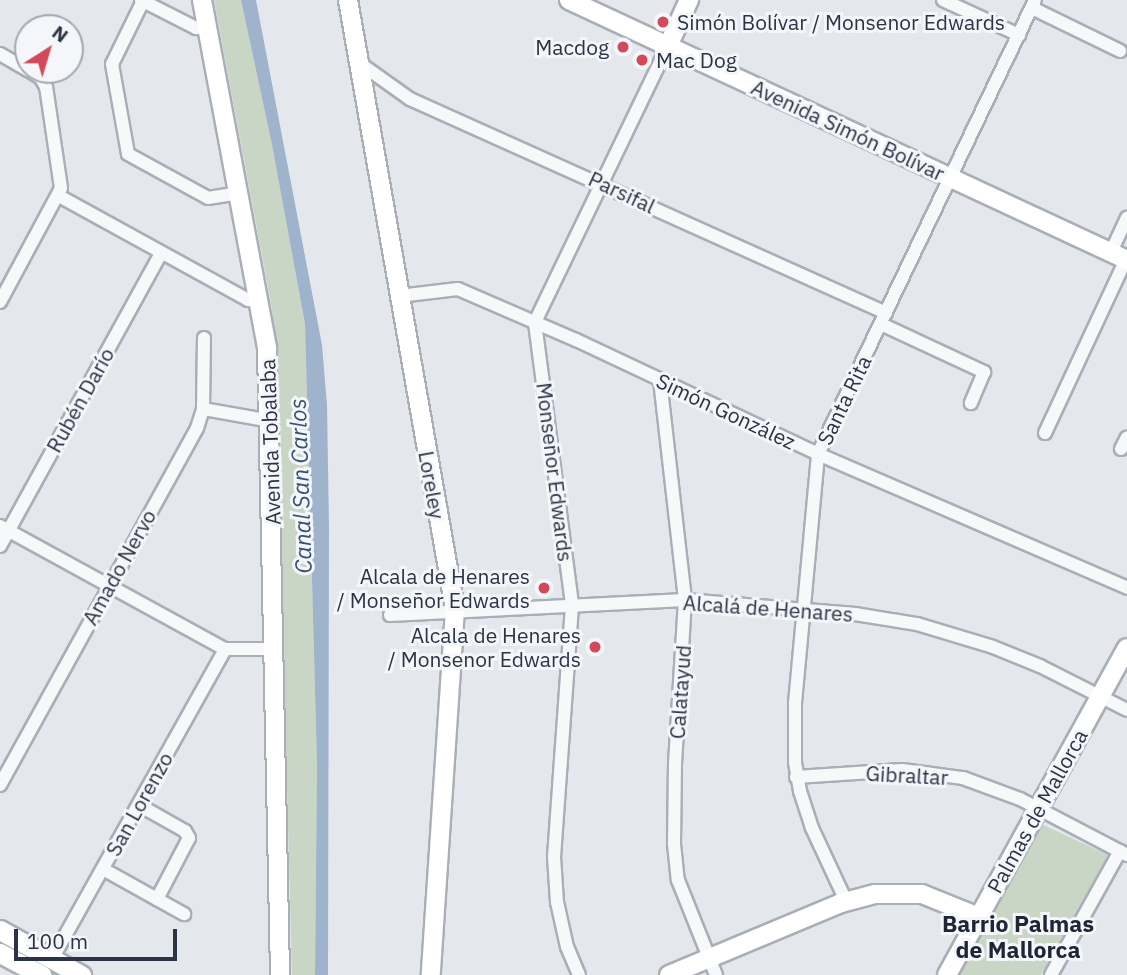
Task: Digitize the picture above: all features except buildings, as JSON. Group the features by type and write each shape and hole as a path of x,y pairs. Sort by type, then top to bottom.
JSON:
{"main road":[{"path":"0,930 47,967"},
{"path":"0,953 81,975"}],"street":[{"path":"207,26 196,28 142,0 112,64 128,154 132,160 208,198 240,194"},
{"name":"Avenida Tobalaba","path":"202,0 261,301 267,348 271,421 280,975"},
{"name":"Loreley","path":"348,0 455,609 431,975"},
{"name":"Avenida Simón Bolívar","path":"569,0 1121,257"},
{"path":"536,322 689,0"},
{"path":"943,0 1018,35"},
{"name":"Santa Rita","path":"846,901 812,828 796,777 794,714 806,608 818,454 1034,4 1119,51"},
{"name":"Parsifal","path":"361,64 410,99 601,182 884,319 985,372 971,403"},
{"path":"0,302 59,196 60,183 44,84"},
{"path":"59,196 247,300 261,301"},
{"path":"1045,433 1121,257 1127,217"},
{"name":"Rubén Darío","path":"0,546 4,528 161,253"},
{"name":"Simón González","path":"399,296 458,289 536,322 818,454 1127,588"},
{"name":"Monseñor Edwards","path":"536,322 572,604 554,857 557,902 567,947 579,975"},
{"path":"204,338 203,409 271,421"},
{"name":"Calatayud","path":"660,380 685,600 674,844 678,880 716,975"},
{"name":"Amado Nervo","path":"0,785 197,428 203,409"},
{"path":"1121,449 1127,437"},
{"path":"4,528 107,587 225,649 275,649"},
{"name":"Alcalá de Henares","path":"390,615 455,609 685,600 806,608 917,624 955,634 1017,656 1127,710"},
{"name":"Palmas de Mallorca","path":"947,975 1127,648"},
{"name":"San Lorenzo","path":"47,967 225,649"},
{"name":"Gibraltar","path":"796,777 882,770 923,771 982,784 1124,853"},
{"path":"139,805 185,831 189,838 157,899"},
{"path":"1051,975 1124,853"},
{"path":"103,869 184,914"},
{"path":"669,975 846,901 875,894 911,893 937,899 979,917"}],"green space":[{"path":"214,0 241,0 272,145 305,324 317,764 315,975 292,975 272,309"},
{"path":"1039,823 1108,855 1041,975 958,975"}],"water":[{"path":"241,0 256,0 322,345 327,405 329,527 328,975 315,975 317,764 305,324 272,145"}],"place":[{"name":"Simón Bolívar / Monsenor Edwards","path":"663,22"},
{"name":"Macdog","path":"623,47"},
{"name":"Mac Dog","path":"642,60"},
{"name":"Alcala de Henares / Monseñor Edwards","path":"544,588"},
{"name":"Alcala de Henares / Monsenor Edwards","path":"595,647"}],"district":[{"name":"Barrio Palmas de Mallorca","path":"1018,936"}],"water label":[{"name":"Canal San Carlos","path":"300,486"}]}
